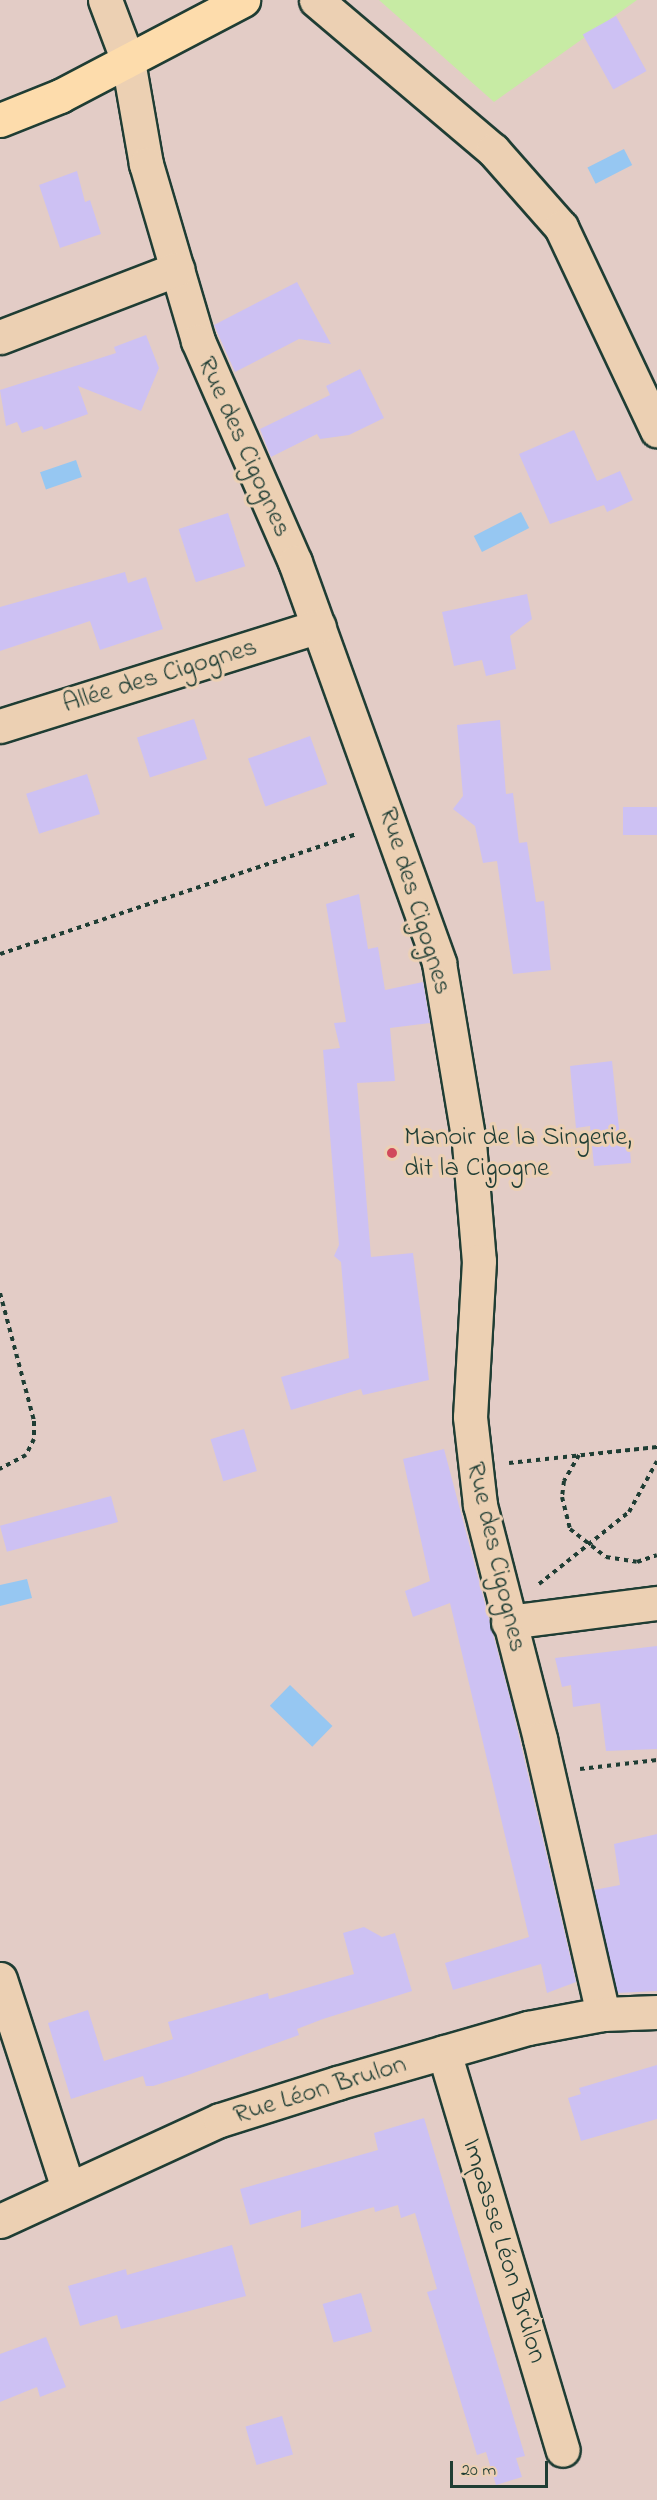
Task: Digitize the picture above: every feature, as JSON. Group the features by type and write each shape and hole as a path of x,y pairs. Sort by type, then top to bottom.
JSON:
{"main road":[{"path":"0,120 60,96 243,0"}],"street":[{"name":"Rue des Cigognes","path":"105,0 128,61 146,164 202,351 319,626 392,823 439,963 469,1143 479,1261 470,1397 474,1466 508,1622 548,1773 603,2014"},
{"path":"316,0 493,150 561,227 657,430"},
{"path":"0,337 177,269"},
{"name":"Allée des Cigognes","path":"0,726 319,626"},
{"path":"508,1622 657,1603"},
{"path":"0,1980 68,2188"},
{"name":"Rue Léon Brulon","path":"0,2221 220,2120 528,2028 603,2014 657,2012"},
{"name":"Impasse Léon Brûlon","path":"444,2052 563,2450"}],"path":[{"path":"0,954 392,823"},
{"path":"0,1293 34,1421 34,1439 26,1455 0,1469"},
{"path":"474,1466 657,1447"},
{"path":"579,1455 564,1481 562,1497 570,1529 589,1548 622,1561 657,1555"},
{"path":"508,1622 542,1581 589,1548 629,1512 657,1461"},
{"path":"548,1773 657,1760"}],"green space":[{"path":"379,0 637,0 494,102"}],"water":[{"path":"624,149 632,165 596,184 587,168"},
{"path":"76,460 82,477 46,489 40,472"},
{"path":"521,512 529,528 482,552 474,536"},
{"path":"27,1579 32,1598 0,1606 0,1585"},
{"path":"290,1685 332,1726 312,1747 270,1706"}],"building":[{"path":"616,16 647,71 613,90 583,34"},
{"path":"77,171 85,202 90,200 101,234 60,248 39,185"},
{"path":"297,282 331,344 299,339 235,372 214,325"},
{"path":"146,335 159,368 141,411 78,386 88,414 44,430 42,426 22,433 17,422 6,426 0,390 116,353 114,347"},
{"path":"360,369 384,418 349,435 320,439 317,434 271,457 260,429 330,395 326,386"},
{"path":"574,430 597,481 620,471 633,500 607,512 604,505 550,524 519,454"},
{"path":"228,513 245,566 196,582 179,529"},
{"path":"125,572 128,583 146,577 163,629 100,650 90,621 0,651 0,607"},
{"path":"527,594 532,619 510,636 516,669 486,676 482,660 454,666 442,612"},
{"path":"194,719 207,759 150,777 137,738"},
{"path":"500,720 506,794 513,793 519,843 527,842 536,902 544,901 551,970 513,974 497,861 483,863 475,826 453,809 463,796 457,725"},
{"path":"310,736 327,784 265,806 248,759"},
{"path":"87,774 100,814 39,834 26,794"},
{"path":"623,807 657,807 657,835 623,835"},
{"path":"359,894 368,949 378,947 385,990 423,982 430,1023 390,1028 395,1081 357,1083 371,1257 413,1253 429,1380 363,1395 361,1389 291,1410 281,1377 349,1358 341,1262 334,1256 339,1245 323,1050 340,1048 334,1023 346,1022 326,904"},
{"path":"612,1061 620,1138 629,1137 631,1163 594,1166 590,1126 576,1128 570,1066"},
{"path":"244,1429 257,1471 223,1481 211,1439"},
{"path":"444,1449 511,1702 576,1982 547,1993 541,1964 453,1990 445,1963 529,1937 450,1603 413,1617 405,1591 430,1581 403,1459"},
{"path":"111,1496 118,1522 7,1552 0,1526"},
{"path":"657,1646 657,1749 606,1751 600,1703 573,1707 571,1685 562,1687 555,1658"},
{"path":"657,1834 657,1991 617,1993 594,1890 620,1885 614,1844"},
{"path":"364,1927 382,1937 395,1933 412,1991 323,2019 297,2029 299,2035 185,2076 146,2086 143,2076 71,2099 48,2023 88,2010 104,2061 173,2039 168,2022 268,1993 269,1999 354,1974 343,1933"},
{"path":"657,2065 657,2119 581,2141 568,2098 581,2094 579,2088"},
{"path":"424,2118 525,2456 516,2458 522,2477 496,2485 486,2452 477,2455 427,2292 437,2289 415,2213 401,2218 398,2205 375,2212 374,2207 301,2228 301,2210 250,2225 240,2189 378,2150 374,2133"},
{"path":"232,2245 246,2296 121,2329 117,2315 80,2326 68,2286 126,2269 127,2275"},
{"path":"361,2293 372,2331 334,2342 323,2304"},
{"path":"46,2337 66,2387 40,2397 37,2387 0,2402 0,2354"},
{"path":"282,2416 293,2454 256,2465 245,2426"}],"place":[{"name":"Manoir de la Singerie, dit la Cigogne","path":"392,1153"}]}
